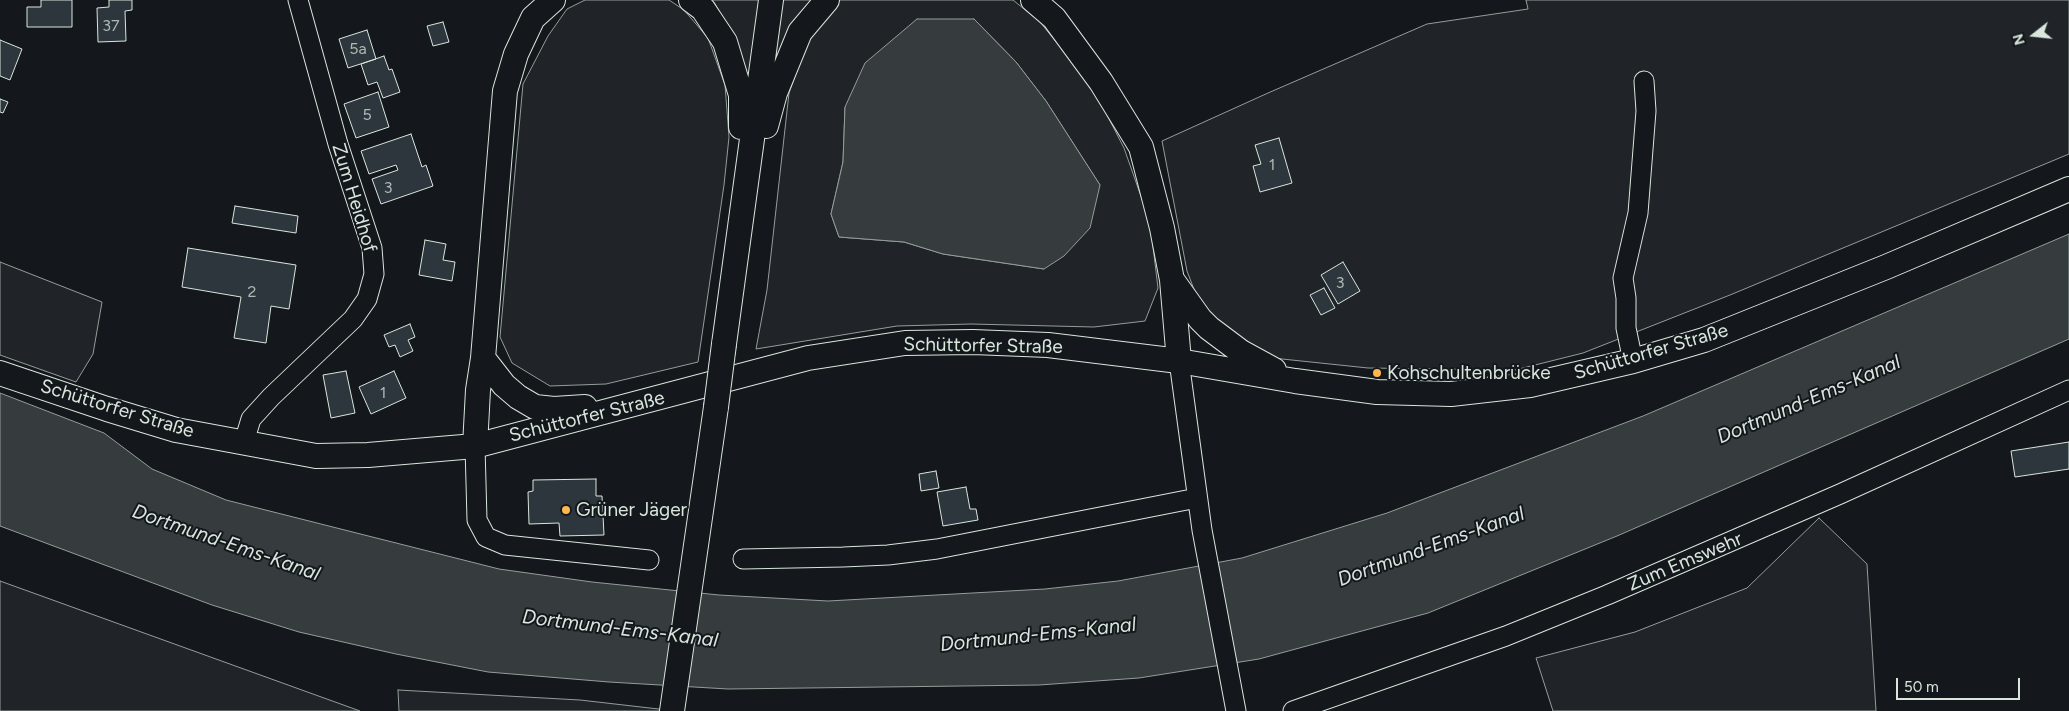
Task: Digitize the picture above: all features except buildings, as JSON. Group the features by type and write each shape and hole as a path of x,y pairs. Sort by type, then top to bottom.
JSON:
{"main road":[{"path":"475,446 478,390 505,91 516,54 533,18 553,0"},
{"path":"691,0 703,9 725,42 741,95 741,222"},
{"path":"672,711 716,408 770,0"},
{"path":"741,222 775,93 800,32 827,0"},
{"path":"1032,0 1054,18 1101,82 1141,148 1162,228 1172,280 1179,361"},
{"name":"Schüttorfer Straße","path":"0,373 176,430 316,456 368,455 475,446 808,358 905,343 1048,344 1179,361 1295,381 1377,392 1451,394 1530,385 1633,361 1704,340 1886,268 2069,190"},
{"path":"1172,280 1200,319 1220,338 1241,352 1295,381"},
{"path":"482,358 504,385 518,397 535,407 554,409 639,404"}],"street":[{"name":"Zum Heidhof","path":"244,442 251,419 264,404 353,319 367,299 374,274 372,248 338,144 298,0"},
{"path":"1633,361 1626,328 1626,298 1623,278 1638,213 1646,111 1644,81"},
{"path":"1179,361 1202,530 1235,704"},
{"name":"Zum Emswehr","path":"1292,711 1506,636 1607,595 1804,511 2069,390"},
{"path":"475,446 477,520 486,536 505,545 649,560"},
{"path":"743,559 888,555 937,549 1197,498"}],"shaded area":[{"path":"585,0 669,0 684,10 708,38 725,85 729,137 724,185 698,362 606,384 550,386 512,363 500,337 523,84 548,36 567,9"},
{"path":"710,0 760,0 749,87 733,35 714,2"},
{"path":"771,0 826,0 774,93"},
{"path":"840,0 1013,0 1040,22 1092,86 1124,148 1150,222 1158,288 1145,321 1094,327 971,324 897,326 756,349 767,290 789,93 807,42","holes":["974,19 1016,62 1046,101 1100,185 1044,269 943,254 904,242 839,237 831,214 843,162 845,107"]},
{"path":"1526,0 2069,0 2069,154 1730,295 1583,353 1515,370 1368,368 1263,357 1217,324 1195,292 1187,271 1162,141 1427,24 1528,9"},
{"path":"0,262 102,302 93,354 76,382 0,355"},
{"path":"1819,518 1867,564 1876,711 1553,711 1536,658 1635,632 1747,588"},
{"path":"0,581 360,711 0,711"},
{"path":"398,690 580,700 676,711 399,711"}],"water":[{"path":"917,19 974,19 1016,62 1046,101 1100,185 1090,228 1064,256 1044,269 943,254 904,242 839,237 831,214 843,162 845,107 865,63"},
{"name":"Dortmund-Ems-Kanal","path":"2069,234 2069,339 1617,536 1428,613 1259,659 1139,678 1039,685 728,689 488,672 299,632 212,605 0,526 0,393 104,433 152,469 226,500 499,569 592,582 719,595 828,601 1045,589 1118,581 1242,558 1387,513 1643,416"}],"place":[{"name":"Kohschultenbrücke","path":"1377,373"},
{"name":"Grüner Jäger","path":"566,510"}]}
